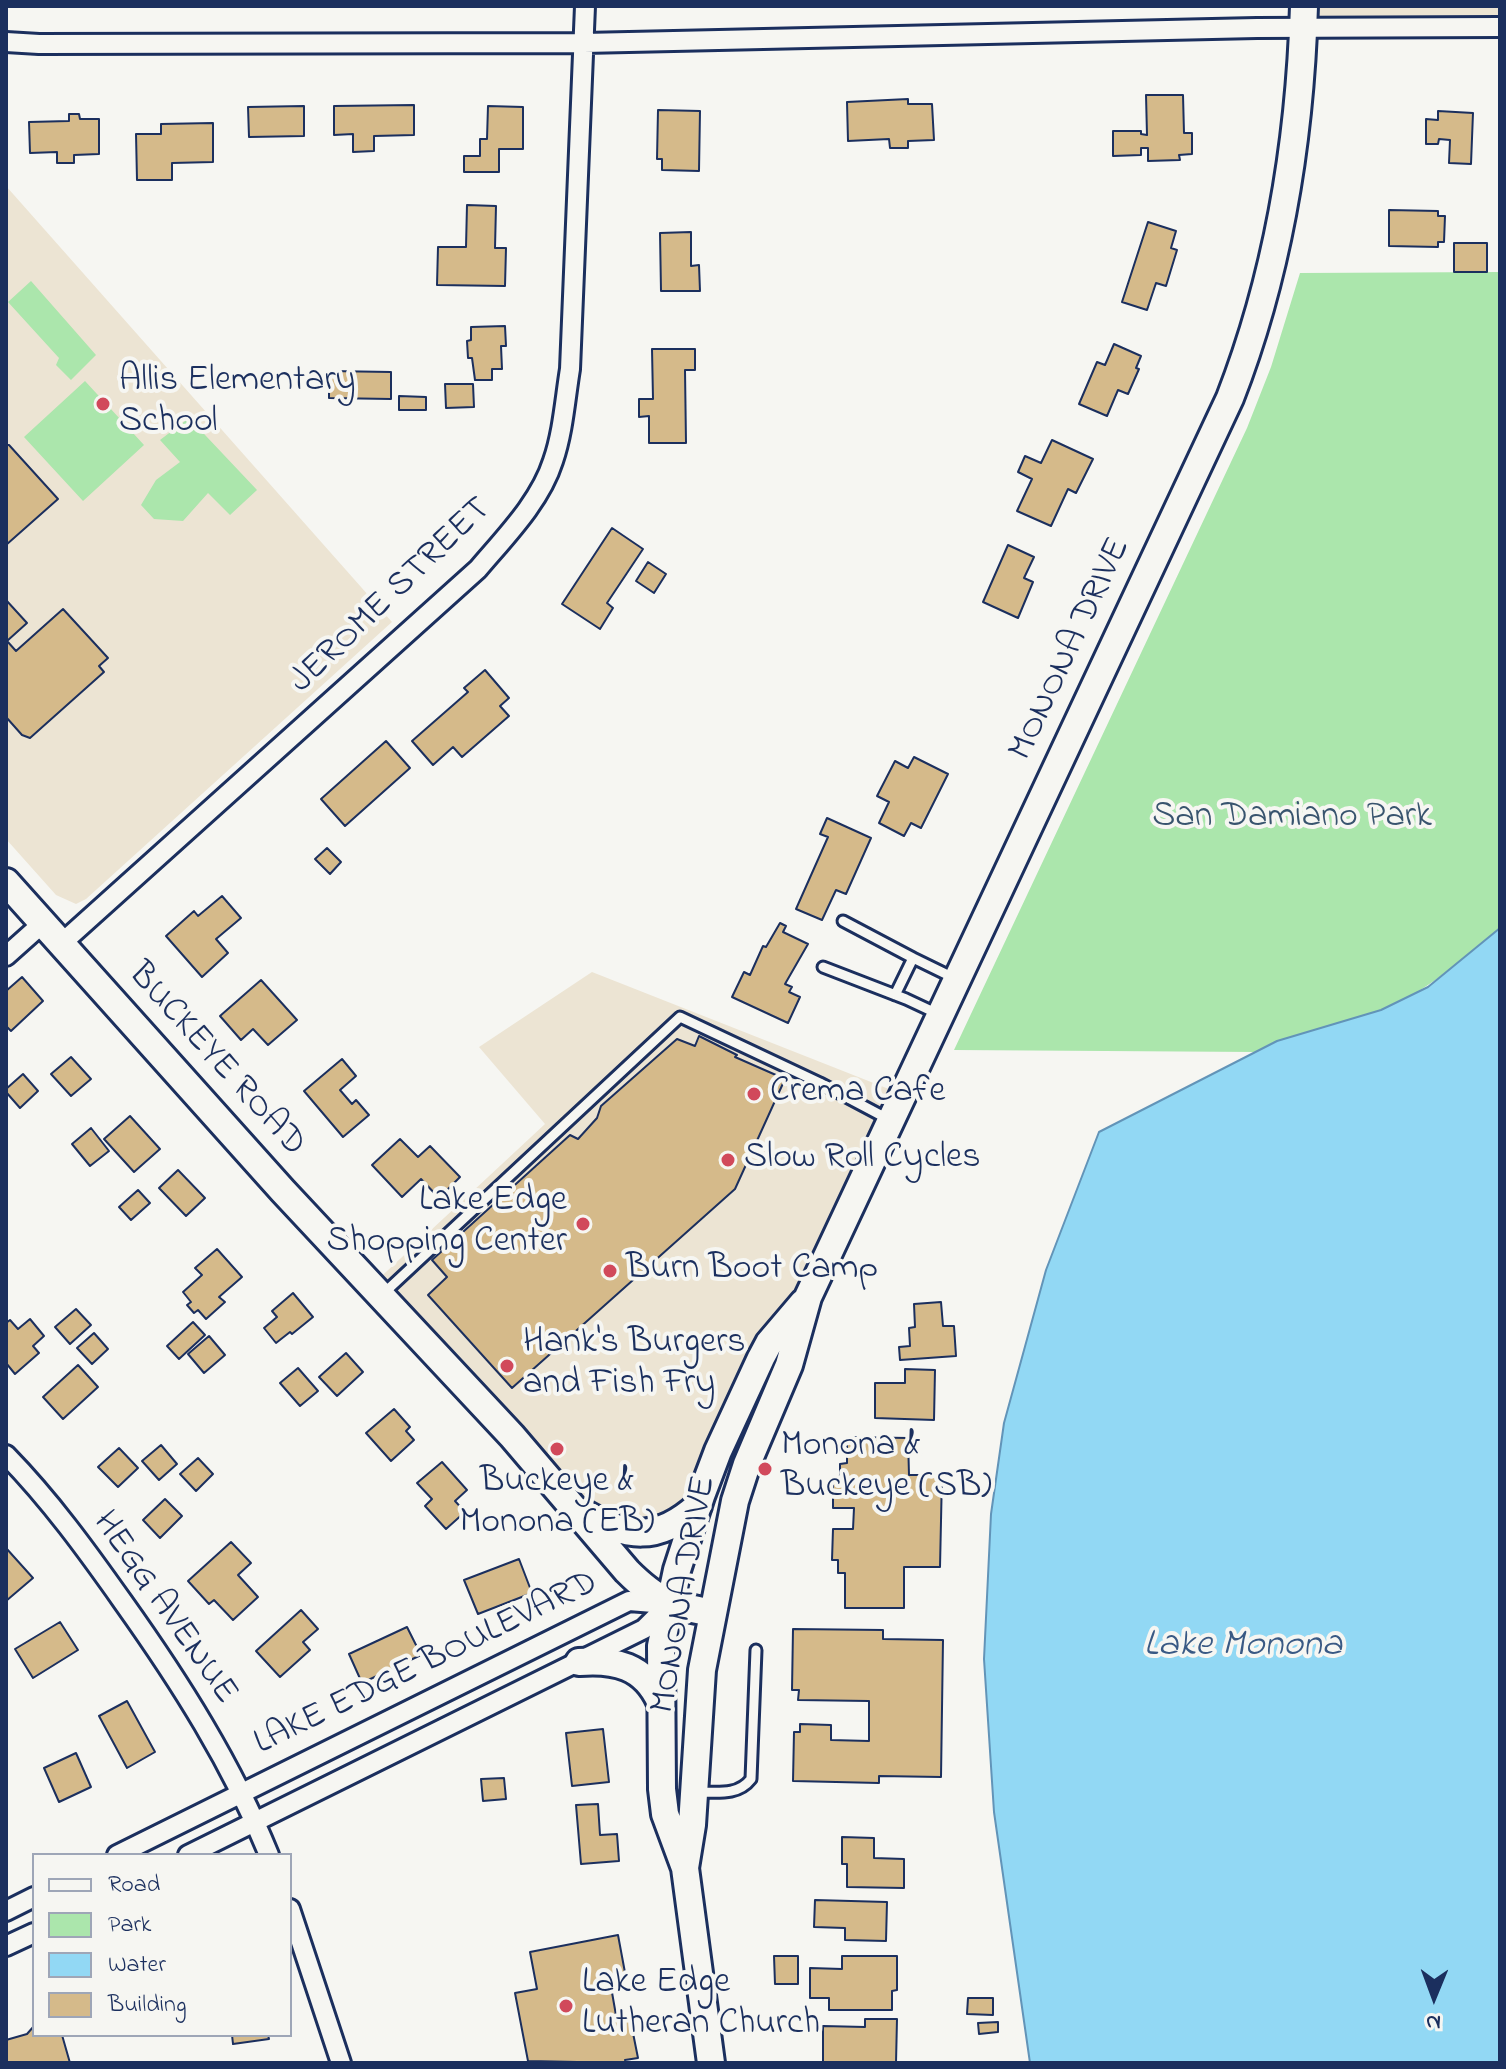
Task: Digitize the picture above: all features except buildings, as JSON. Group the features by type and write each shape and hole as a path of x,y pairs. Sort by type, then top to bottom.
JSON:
{"street":[{"name":"JEROME STREET","path":"62,943 478,569 519,521 543,482 556,449 570,369 585,6"},
{"path":"6,42 584,43 1304,16 1500,27"},
{"name":"MONONA DRIVE","path":"685,1868 694,1792 700,1688 735,1501 747,1464 789,1365 808,1297 1230,398 1253,339 1286,206 1293,158 1304,16"},
{"name":"BUCKEYE ROAD","path":"6,882 283,1191 512,1436 639,1583 669,1604 712,1613"},
{"path":"6,956 43,923"},
{"name":"MONONA DRIVE","path":"711,2063 685,1868 665,1814 662,1789 661,1646 677,1570 718,1451 769,1343 808,1297"},
{"name":"HEGG AVENUE","path":"6,1455 75,1534 211,1733 268,1853"},
{"path":"569,1504 602,1523 628,1533 643,1534 677,1523 698,1505"},
{"name":"LAKE EDGE BOULEVARD","path":"121,1853 629,1601 669,1604"},
{"name":"LAKE EDGE BOULEVARD","path":"192,1853 644,1629 669,1604"},
{"path":"579,1662 607,1662 637,1672 653,1685 660,1701"},
{"path":"6,1911 32,1898"},
{"path":"292,1915 341,2063"},
{"path":"6,1946 32,1934"}],"lane":[{"path":"843,921 958,979"},
{"path":"895,995 913,958"},
{"path":"823,967 941,1015"},
{"path":"381,1295 680,1017 820,1083 892,1121"},
{"path":"694,1792 731,1791 743,1788 751,1779 756,1650"}],"shaded area":[{"path":"1304,6 1500,6 1500,27 1304,27"},
{"name":"Allis Elementary School","path":"6,186 392,622 86,899 76,904 56,895 6,839"},
{"path":"592,972 904,1095 738,1447 691,1510 606,1543 372,1285 545,1124 479,1047"}],"green space":[{"name":"San Damiano Park","path":"1500,272 1500,928 1442,975 1395,1004 1256,1052 954,1050 1247,428 1271,367 1300,273"},
{"path":"31,281 96,355 71,380 56,365 59,358 8,302"},
{"path":"85,381 144,445 83,501 24,437"},
{"path":"189,418 257,490 230,515 208,493 183,521 154,519 141,505 156,480 180,462 160,440"}],"water":[{"name":"Lake Monona","path":"1500,928 1500,2063 1030,2063 994,1812 984,1659 991,1514 1004,1423 1046,1270 1099,1132 1277,1041 1381,1010 1428,987"}],"place":[{"name":"Allis Elementary School","path":"103,404"},
{"name":"Crema Cafe","path":"754,1094"},
{"name":"Slow Roll Cycles","path":"728,1160"},
{"name":"Lake Edge Shopping Center","path":"583,1224"},
{"name":"Burn Boot Camp","path":"610,1271"},
{"name":"Hank's Burgers and Fish Fry","path":"507,1366"},
{"name":"Buckeye & Monona (EB)","path":"557,1449"},
{"name":"Monona & Buckeye (SB)","path":"765,1469"},
{"name":"Lake Edge Lutheran Church","path":"566,2006"}]}
